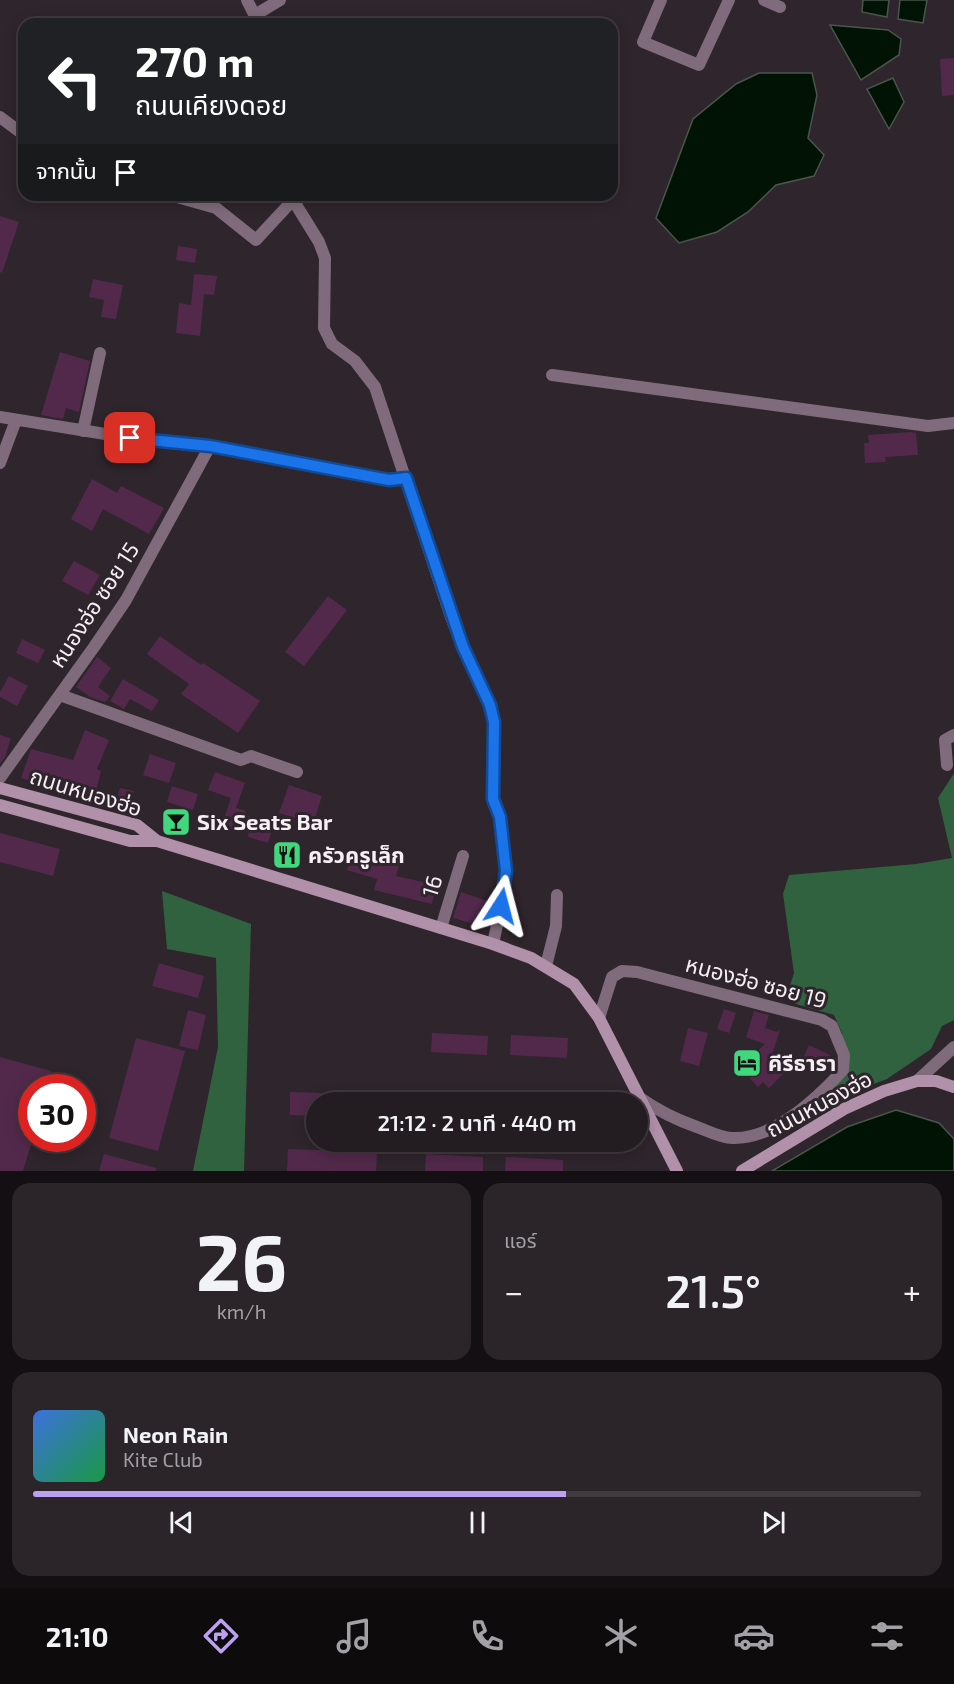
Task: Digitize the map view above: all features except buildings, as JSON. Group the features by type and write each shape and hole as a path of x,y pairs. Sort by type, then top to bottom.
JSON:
{"street":[{"path":"247,0 256,18"},
{"path":"258,18 280,0"},
{"path":"661,0 643,42 699,65 729,0"},
{"path":"764,0 780,7"},
{"path":"0,117 18,130"},
{"path":"191,201 216,208 256,240 288,201"},
{"path":"293,201 319,242 325,258 324,328 332,344 355,361 375,387 451,617 490,705 494,722 493,799 500,817 506,871 505,887 493,944"},
{"path":"83,431 100,353"},
{"path":"552,375 928,426 954,423"},
{"path":"0,417 130,438 210,446 389,480 406,478"},
{"path":"0,463 16,420"},
{"name":"หนองฮ่อ ซอย 15","path":"0,778 126,600 210,446"},
{"path":"60,695 241,760 251,756 297,772"},
{"path":"947,765 945,740 954,735"},
{"name":"ถนนหนองฮ่อ","path":"0,788 137,825 157,841"},
{"name":"ถนนหนองฮ่อ","path":"0,805 130,841 157,841 493,944 546,966 574,984 599,1018 637,1092"},
{"name":"16","path":"441,928 463,856"},
{"path":"546,966 556,926 557,896"},
{"name":"หนองฮ่อ ซอย 19","path":"599,1018 612,977 622,971 637,972 822,1020 832,1026 844,1055 843,1070 819,1094 787,1120 744,1138 730,1138 689,1124 648,1104"},
{"path":"917,1082 954,1047"},
{"name":"ถนนหนองฮ่อ","path":"742,1171 843,1109 884,1091 917,1082 936,1081 954,1088"},
{"name":"ถนนหนองฮ่อ","path":"648,1114 677,1171"}],"green space":[{"path":"954,773 954,1020 942,1026 931,1049 887,1079 823,1103 841,1060 842,1033 834,1015 796,1004 787,995 794,973 783,894 789,875 916,864 952,858 938,798"},
{"path":"162,891 251,924 244,1171 193,1171 218,1047 216,958 167,949"}],"shaded area":[{"path":"863,0 889,0 887,17 862,12"},
{"path":"900,0 927,0 923,23 898,19"},
{"path":"830,25 888,30 901,39 899,55 861,80"},
{"path":"759,73 812,73 817,95 808,138 824,155 814,176 776,185 748,212 717,232 679,243 656,218 693,119 736,84"},
{"path":"893,78 904,102 889,129 867,89"},
{"path":"896,1110 939,1123 954,1139 954,1171 772,1171 847,1127"}],"place":[{"name":"Six Seats Bar","path":"176,822"},
{"name":"ครัวครูเล็ก","path":"287,855"},
{"name":"คีรีธารา","path":"747,1063"}],"route":[{"path":"130,438 210,446 389,480 406,478 451,617 490,705 494,722 493,799 500,817 506,871 501,906"}]}
